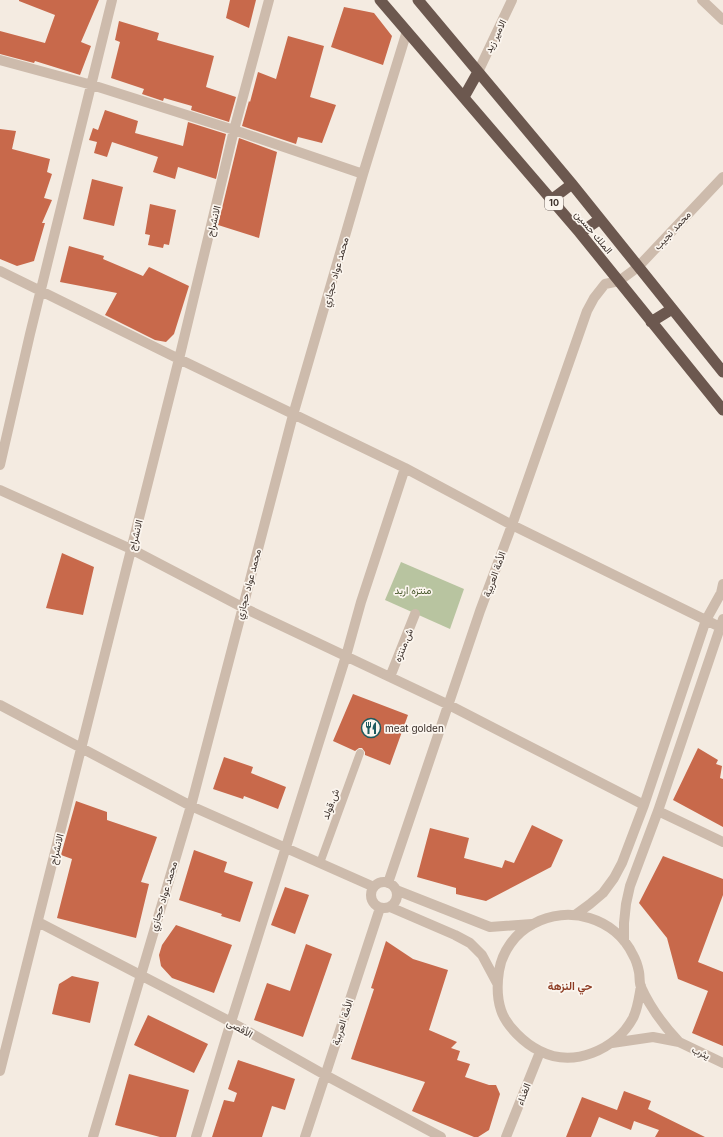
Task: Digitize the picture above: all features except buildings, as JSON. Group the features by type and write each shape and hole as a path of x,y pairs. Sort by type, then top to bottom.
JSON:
{"highway":[{"name":"الملك حسين","path":"380,0 580,233 723,410"},
{"name":"الملك حسين","path":"418,0 572,184 723,372"},
{"path":"464,97 478,72"},
{"path":"551,200 572,184"},
{"path":"580,233 600,219"},
{"path":"651,322 672,309"}],"street":[{"path":"0,465 30,334 112,0"},
{"name":"الانشراح","path":"0,1070 179,359 234,130 269,0"},
{"name":"الامير زيد","path":"478,72 512,0"},
{"path":"702,0 723,20"},
{"name":"محمد عواد حجازي","path":"93,1137 191,806 242,607 294,414 363,174 407,31"},
{"path":"0,60 92,84 363,174"},
{"name":"محمد نجيب","path":"619,281 638,267 723,177"},
{"path":"0,270 179,359 405,468 512,525 706,620 722,623 658,811 630,886 625,910 624,941"},
{"name":"الأمة العربية","path":"388,883 480,611 512,525 587,311 594,298 605,284 619,281"},
{"path":"196,1137 230,1022 346,656 361,602 405,468"},
{"path":"0,490 131,549 242,607 449,705 644,805"},
{"path":"575,915 604,893 622,862 644,805 706,620 722,592"},
{"name":"ش.منتزه","path":"390,677 416,614"},
{"path":"0,705 191,806 374,888"},
{"path":"658,811 723,842"},
{"path":"497,983 482,955 470,943 455,935 373,902 372,892 374,888 381,883 388,883 396,890 490,927 532,924"},
{"path":"385,907 393,905 397,898 396,890"},
{"name":"الأمة العربية","path":"305,1137 325,1075 385,907"},
{"path":"560,915 575,915 594,919 610,928 624,941 633,955 639,970 639,1002 633,1018 624,1032 612,1043 595,1053 577,1057 558,1057 540,1052 516,1035 501,1011 497,983 500,965 507,949 518,935 532,924 546,918 560,915"},
{"name":"الأقصى","path":"38,922 230,1022 441,1137"},
{"path":"640,986 667,1029 679,1042"},
{"path":"612,1043 653,1037 679,1042"},
{"name":"يثرب","path":"679,1042 723,1063"},
{"name":"الغذاء","path":"506,1137 540,1052"}],"lane":[{"name":"ش.قولد","path":"320,863 360,753"}],"green space":[{"name":"منتزه اربد","path":"401,562 464,589 450,629 385,600"}],"place":[{"name":"meat golden","path":"371,728"}],"district":[{"name":"حي النزهة","path":"570,986"}]}
